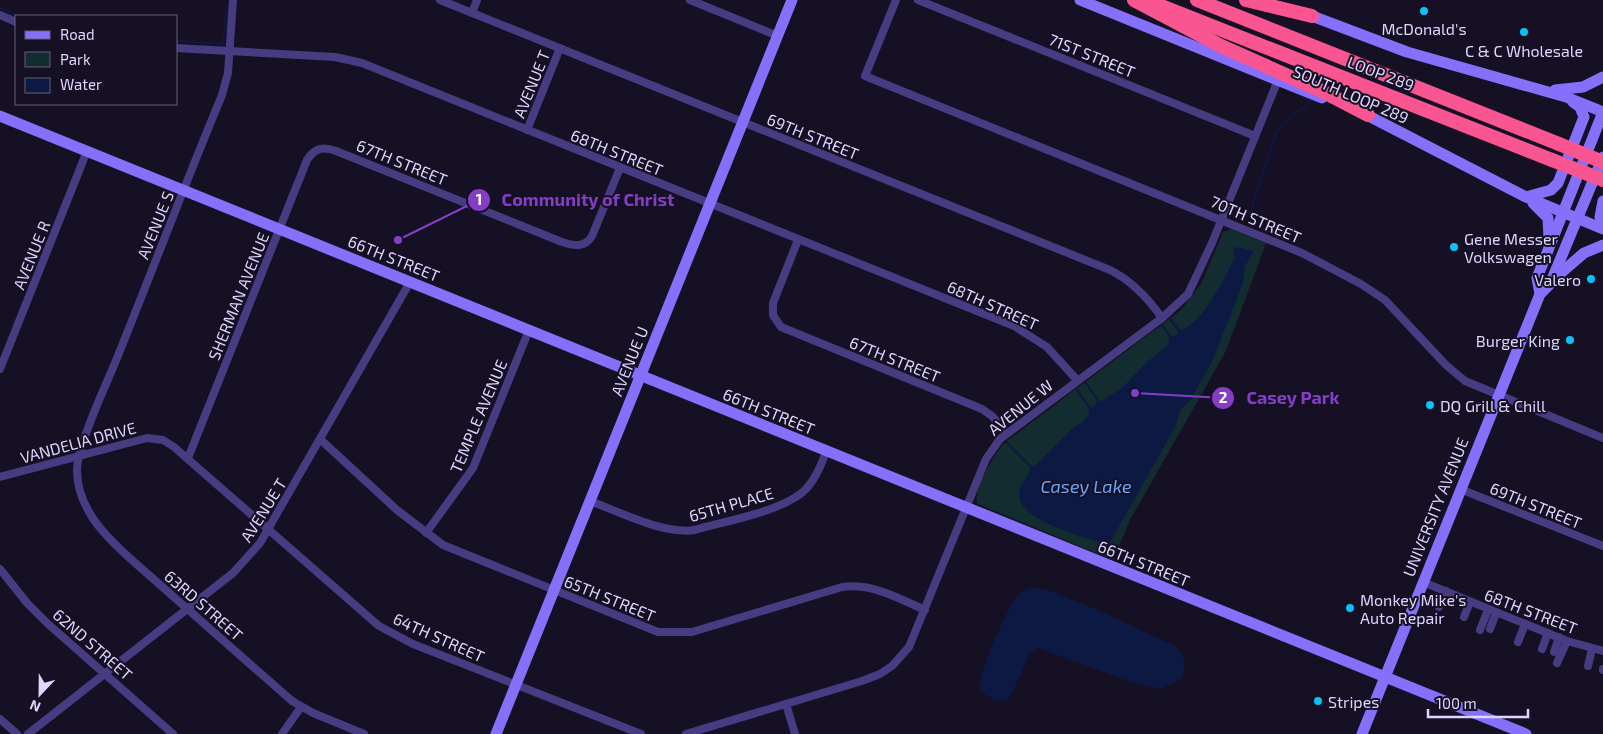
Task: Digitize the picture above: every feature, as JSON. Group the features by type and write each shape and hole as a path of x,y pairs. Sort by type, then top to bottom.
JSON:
{"highway":[{"path":"1134,0 1221,46 1324,92 1368,115"},
{"name":"LOOP 289","path":"1146,0 1603,180"},
{"name":"LOOP 289","path":"1196,0 1603,162"},
{"path":"1246,0 1312,16"}],"street":[{"name":"AVENUE S","path":"80,454 222,96 228,73 233,0"},
{"name":"69TH STREET","path":"440,0 1110,270 1125,279 1143,294 1162,318"},
{"path":"472,13 477,0"},
{"path":"690,0 778,36"},
{"name":"AVENUE U","path":"496,734 792,0"},
{"name":"70TH STREET","path":"896,0 865,76 1302,253 1374,291 1398,312 1456,374 1498,396 1603,438"},
{"name":"71ST STREET","path":"918,0 1255,136"},
{"name":"SOUTH LOOP 289","path":"1080,0 1368,115 1526,197 1603,229"},
{"path":"1272,0 1407,52 1566,97 1603,112"},
{"path":"0,16 15,22"},
{"name":"68TH STREET","path":"178,48 335,57 353,61 1024,331 1054,353 1077,380"},
{"name":"AVENUE T","path":"527,130 560,48"},
{"path":"1534,89 1572,90 1603,77"},
{"name":"AVENUE W","path":"786,704 862,681 886,670 901,658 909,647 925,610 986,459 1006,432 1162,318 1188,294 1222,219 1278,80"},
{"path":"1526,197 1551,190 1558,183 1567,161 1584,117 1580,107 1566,97"},
{"name":"UNIVERSITY AVENUE","path":"1540,294 1537,278 1603,112"},
{"name":"66TH STREET","path":"0,116 1526,734"},
{"name":"67TH STREET","path":"320,148 336,150 562,242 577,246 586,243 595,231 620,168"},
{"name":"SHERMAN AVENUE","path":"188,458 307,160 311,154 320,148"},
{"name":"AVENUE R","path":"0,369 87,151"},
{"name":"UNIVERSITY AVENUE","path":"1362,734 1540,294 1550,284 1603,157"},
{"path":"1526,197 1548,218 1550,224 1548,248"},
{"path":"1603,201 1600,216 1603,224"},
{"name":"67TH STREET","path":"798,240 774,298 773,315 776,323 787,331 982,409 992,416 1006,432"},
{"path":"1550,284 1572,262 1603,245"},
{"name":"AVENUE T","path":"28,734 188,609 249,557 268,529 321,440 410,282"},
{"name":"TEMPLE AVENUE","path":"426,533 473,468 529,330"},
{"name":"VANDELIA DRIVE","path":"0,477 80,454 153,438 174,447 188,458"},
{"name":"65TH STREET","path":"321,440 426,533 443,544 658,632 673,633 700,630 854,585 866,586 925,610"},
{"name":"65TH PLACE","path":"590,501 668,529 695,530 777,506 794,499 806,490 815,477 826,452"},
{"name":"63RD STREET","path":"80,454 77,472 84,502 92,518 110,540 301,707 364,734"},
{"name":"64TH STREET","path":"188,458 379,626 413,644 641,734"},
{"name":"69TH STREET","path":"1460,490 1603,546"},
{"name":"62ND STREET","path":"0,569 27,603 47,623 174,734"},
{"name":"68TH STREET","path":"1423,582 1492,612 1563,639 1603,651"},
{"path":"1439,608 1446,591"},
{"path":"1464,617 1470,602"},
{"path":"1490,629 1492,612"},
{"path":"1480,630 1492,612"},
{"path":"1518,642 1525,624"},
{"path":"1542,649 1548,633"},
{"path":"1554,652 1563,639"},
{"path":"1557,663 1563,639"},
{"path":"1588,666 1592,649"},
{"path":"686,734 786,704 795,734"},
{"path":"282,734 301,707"},
{"path":"0,719 17,734"}],"green space":[{"path":"1231,229 1266,243 1226,351 1130,520 1113,560 978,504 977,498 981,482 995,455 1004,443 1181,310 1201,284 1223,232"}],"water":[{"name":"Casey Lake","path":"1236,247 1254,251 1245,266 1243,283 1212,362 1191,399 1180,411 1176,425 1109,544 1056,527 1030,512 1022,504 1019,494 1021,486 1029,473 1030,466 1035,466 1072,429 1084,421 1089,413 1089,407 1093,407 1098,400 1102,401 1123,387 1147,362 1168,345 1170,336 1177,335 1179,330 1195,321 1212,300 1235,258 1233,249"},
{"path":"1032,587 1048,590 1096,609 1177,647 1185,663 1181,679 1161,689 1134,683 1037,648 1030,653 1007,701 989,697 980,690 993,643 1016,598"}],"waterway":[{"path":"0,8 17,15"},
{"path":"178,41 223,44 226,11"},
{"path":"1249,216 1276,133 1285,122 1312,99"},
{"path":"1170,319 1179,330"},
{"path":"1162,325 1170,336"},
{"path":"1085,382 1098,400"},
{"path":"1076,388 1089,407"},
{"path":"1006,442 1030,466"}],"place":[{"name":"McDonald's","path":"1424,11"},
{"name":"C & C Wholesale","path":"1524,32"},
{"name":"Community of Christ","path":"398,240"},
{"name":"Gene Messer Volkswagen","path":"1454,247"},
{"name":"Valero","path":"1591,279"},
{"name":"Burger King","path":"1570,340"},
{"name":"Casey Park","path":"1135,393"},
{"name":"DQ Grill & Chill","path":"1430,405"},
{"name":"Monkey Mike's Auto Repair","path":"1350,608"},
{"name":"Stripes","path":"1318,701"}]}
